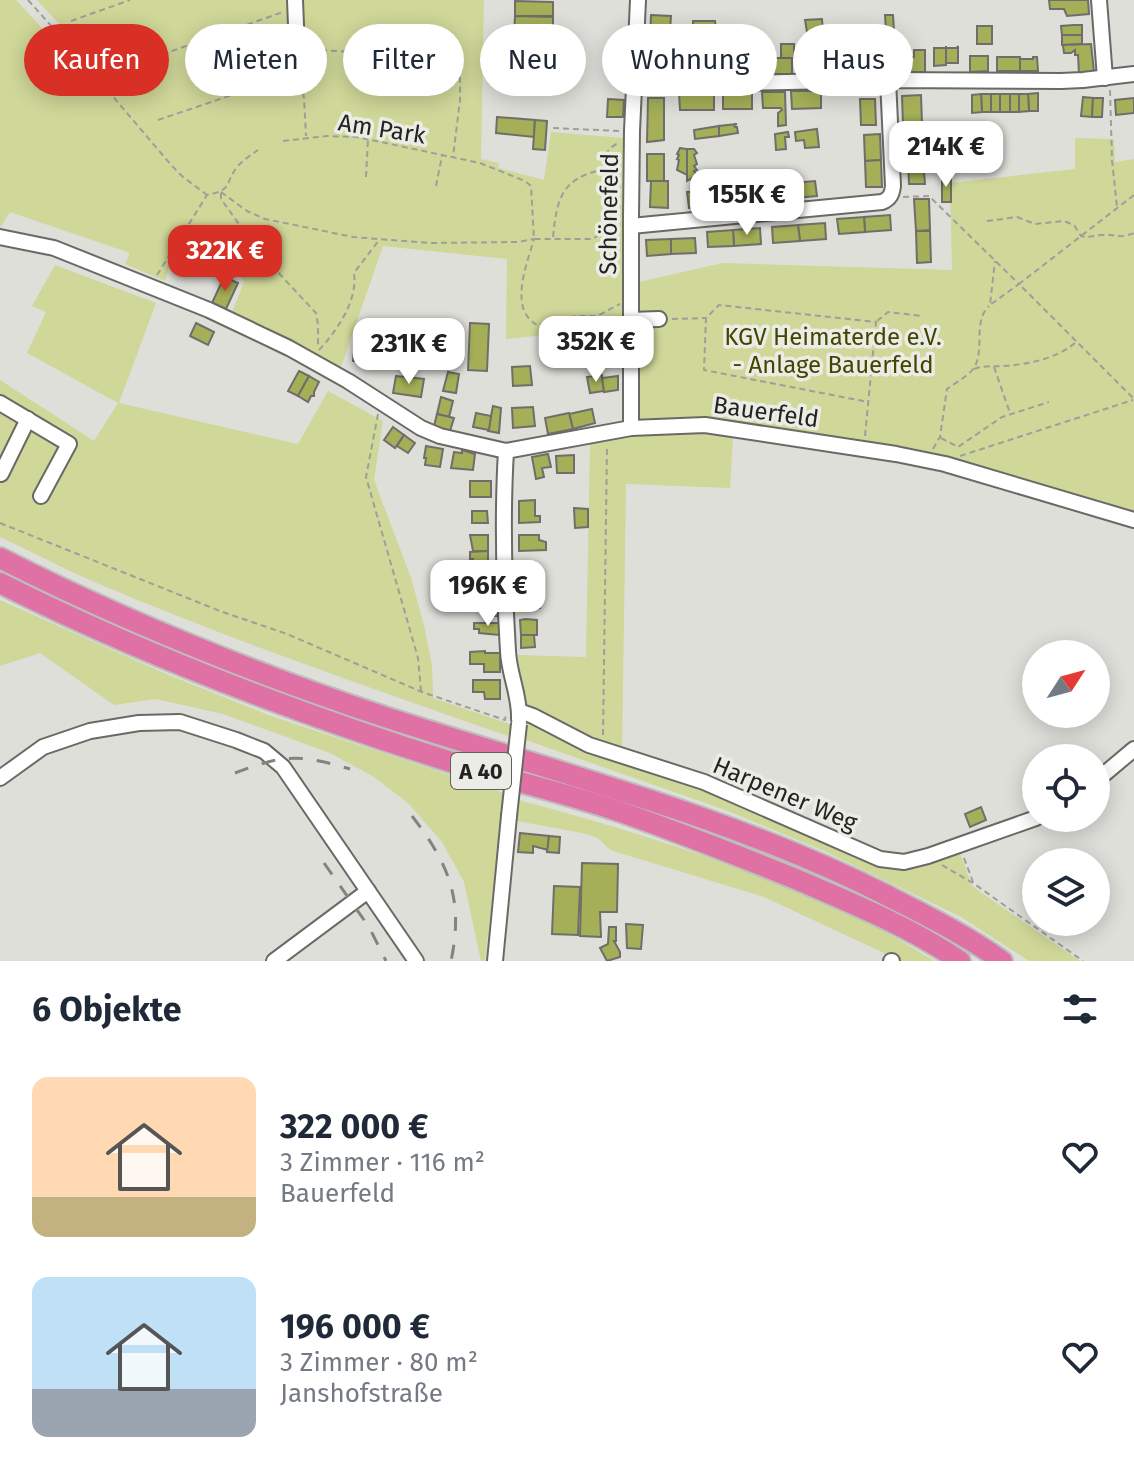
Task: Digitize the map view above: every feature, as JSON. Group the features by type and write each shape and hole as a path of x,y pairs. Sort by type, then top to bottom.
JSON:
{"highway":[{"name":"A 40","path":"0,558 145,625 300,687 759,838 856,879 911,907 1002,961"},
{"name":"A 40","path":"0,583 161,656 291,708 465,766 615,810 755,863 871,911 960,961"}],"street":[{"name":"Schönefeld","path":"637,24 638,0"},
{"path":"1099,0 1105,78"},
{"path":"295,4 296,24"},
{"path":"913,80 1083,80 1134,74"},
{"name":"Schönefeld","path":"631,428 634,96"},
{"path":"631,226 882,202 890,197 893,186 889,96"},
{"name":"Bauerfeld","path":"0,237 47,245 317,357 348,381 431,433 506,451 631,428 705,425 945,464 1134,520"},
{"path":"631,320 664,319"},
{"path":"0,403 69,444 41,496"},
{"path":"1,474 28,419"},
{"path":"495,961 517,693 508,656 506,451"},
{"name":"Harpener Weg","path":"514,718 533,716 589,745 704,782 880,859 904,862 928,856 1022,823"},
{"path":"0,778 43,747 90,731 139,723 180,722 264,751 283,767 416,961"},
{"path":"1110,769 1134,749"},
{"path":"274,961 368,891"}],"path":[{"path":"28,0 172,166 207,195"},
{"path":"71,21 130,0"},
{"path":"169,51 295,4"},
{"path":"327,51 460,58 460,100 453,157"},
{"path":"1105,78 1111,91 1112,160 1117,208"},
{"path":"158,120 228,96"},
{"path":"304,96 306,137"},
{"path":"553,128 632,135"},
{"name":"Am Park","path":"283,141 336,135 480,163 529,184 532,189 534,239"},
{"path":"611,225 601,170 610,147 632,135"},
{"path":"366,177 368,139"},
{"path":"150,286 207,195 227,188 238,166 258,150"},
{"path":"436,186 442,155"},
{"path":"552,239 555,216 566,188 578,177 601,170"},
{"path":"221,192 247,211 271,221 379,240 484,243 593,239 611,225 631,226"},
{"path":"221,192 221,199 259,252 316,313 317,357"},
{"path":"973,369 977,361 984,311 1134,195"},
{"path":"890,197 929,196 1134,399 954,458 945,464"},
{"path":"987,221 1017,217 1035,224 1064,221 1074,225 1081,236"},
{"path":"1081,236 1104,234 1120,237 1134,233"},
{"path":"534,239 526,262 522,298 526,316 535,324 576,316 597,316 630,298"},
{"path":"317,357 336,329 352,296 354,273 379,240"},
{"path":"990,305 995,261"},
{"path":"868,402 704,370 706,318 719,305 876,322"},
{"path":"863,449 876,322 888,312 922,316"},
{"path":"664,319 706,318"},
{"path":"925,460 940,437 947,389 973,369 985,365 1031,363 1066,351 1076,342"},
{"path":"994,367 1010,414"},
{"path":"381,401 366,477 418,658 422,692"},
{"path":"940,437 958,447 1002,417 1049,402"},
{"path":"603,743 607,433"},
{"path":"0,523 220,611 287,634 422,692 514,718"},
{"path":"960,845 973,883"},
{"path":"928,856 973,883 1083,961"}],"green space":[{"path":"0,0 16,0 38,24 24,24 24,96 169,96 169,24 59,24 37,0 484,0 484,24 480,24 481,159 499,163 498,168 544,180 551,132 623,138 622,327 506,339 507,259 383,246 341,367 232,312 244,282 232,264 227,264 202,236 171,262 165,281 125,264 130,253 10,212 0,228"},
{"name":"KGV Heimaterde e.V. - Anlage Bauerfeld","path":"1075,138 1114,139 1115,162 1134,159 1134,513 944,457 812,433 694,417 639,419 639,282 723,263 952,270 950,183 1075,169"},
{"path":"55,265 156,303 119,403 298,444 328,391 383,421 374,480 411,578 424,625 432,665 433,698 512,725 508,736 204,626 91,581 0,537 0,380 94,441 118,403 27,353 46,312 32,306"},
{"path":"698,432 733,436 730,488 626,484 622,753 584,738 526,704 517,655 586,657 590,443"},
{"path":"0,600 164,673 271,716 504,793 485,961 481,961 464,882 442,842 408,803 374,777 330,753 223,714 156,699 114,705 40,653 0,666"},
{"path":"528,721 703,786 877,862 906,870 959,850 972,886 1022,921 1022,936 1044,936 1080,961 1029,961 961,917 824,851 728,811 526,740"},
{"path":"519,800 656,840 790,888 876,927 935,961 901,961 764,897 610,850 598,838 582,833 517,821"}],"building":[{"path":"1049,0 1088,0 1089,14 1067,16 1064,9 1050,9"},
{"path":"515,1 553,2 553,16 515,16"},
{"path":"651,15 671,16 670,24 651,24"},
{"path":"885,15 893,15 894,24 886,24"},
{"path":"515,16 553,17 553,24 515,24"},
{"path":"822,19 822,24 806,24 805,20"},
{"path":"693,21 715,21 715,24 693,24"},
{"path":"1082,25 1082,35 1062,35 1061,26"},
{"path":"977,26 992,26 992,44 977,44"},
{"path":"1062,35 1082,35 1082,44 1062,45"},
{"path":"781,44 793,44 793,58 781,58"},
{"path":"1091,44 1094,72 1079,74 1078,55 1075,55 1075,50 1064,53 1063,45"},
{"path":"958,46 958,63 946,63 946,48"},
{"path":"934,48 946,48 946,65 934,66"},
{"path":"914,50 925,50 925,72 913,72"},
{"path":"970,56 988,56 988,71 970,72"},
{"path":"997,57 1020,57 1020,71 997,71"},
{"path":"1037,57 1038,71 1020,71 1020,59"},
{"path":"777,58 792,58 792,74 777,74"},
{"path":"791,91 793,96 821,96 821,108 792,109"},
{"path":"777,92 785,92 786,125 778,126 781,108 763,108 762,96 777,96"},
{"path":"1038,93 1038,111 1029,111 1028,94"},
{"path":"981,94 991,94 991,112 982,112"},
{"path":"981,94 982,112 972,113 972,95"},
{"path":"991,94 1000,94 1000,112 991,112"},
{"path":"1000,94 1010,94 1010,112 1000,112"},
{"path":"1010,94 1019,94 1019,112 1010,112"},
{"path":"1019,94 1028,94 1029,111 1019,112"},
{"path":"921,95 922,124 903,124 902,96"},
{"path":"679,96 714,96 714,110 680,110"},
{"path":"723,96 752,96 752,109 723,109"},
{"path":"1083,97 1093,98 1092,117 1081,116"},
{"path":"648,98 664,98 664,140 647,142"},
{"path":"1093,98 1103,98 1102,117 1092,117"},
{"path":"1134,98 1134,113 1116,115 1115,100"},
{"path":"608,99 624,100 623,117 607,117"},
{"path":"860,99 875,99 876,125 861,125"},
{"path":"497,117 535,120 534,137 496,133"},
{"path":"535,120 547,121 545,150 533,149"},
{"path":"737,124 734,125 738,133 719,136 719,126"},
{"path":"719,126 719,136 695,139 694,130"},
{"path":"817,129 819,147 805,148 804,140 796,141 795,132"},
{"path":"788,132 786,149 776,150 775,134"},
{"path":"880,134 881,160 865,161 864,135"},
{"path":"907,135 922,135 923,159 908,160"},
{"path":"680,148 687,149 687,175 677,170"},
{"path":"687,149 694,149 697,153 694,155 697,164 694,166 697,170 694,171 697,175 687,181"},
{"path":"647,154 664,154 664,181 647,181"},
{"path":"923,159 925,184 909,184 908,160"},
{"path":"881,160 882,187 866,187 865,161"},
{"path":"942,176 951,176 951,202 942,202"},
{"path":"651,181 668,181 668,208 650,207"},
{"path":"815,181 817,196 795,198 793,183"},
{"path":"793,183 795,198 772,200 771,184"},
{"path":"758,186 760,201 738,203 736,188"},
{"path":"736,188 737,203 715,206 714,190"},
{"path":"703,191 704,206 689,208 687,192"},
{"path":"914,199 929,199 930,230 916,231"},
{"path":"890,215 891,230 865,232 864,217"},
{"path":"864,217 865,232 839,234 837,219"},
{"path":"825,223 826,239 800,241 798,225"},
{"path":"798,225 800,241 773,243 772,227"},
{"path":"760,228 761,244 734,246 733,230"},
{"path":"733,230 734,246 708,247 707,232"},
{"path":"916,231 930,231 931,262 917,263"},
{"path":"695,238 696,253 671,254 671,239"},
{"path":"671,239 671,254 647,256 646,240"},
{"path":"224,277 238,283 226,309 212,303"},
{"path":"196,323 214,332 208,345 190,336"},
{"path":"470,323 489,324 487,371 468,370"},
{"path":"594,335 615,335 615,357 597,357"},
{"path":"355,342 389,347 387,366 353,361"},
{"path":"530,366 532,385 513,386 512,367"},
{"path":"299,371 309,376 298,396 288,391"},
{"path":"448,372 459,374 456,393 443,391"},
{"path":"602,375 604,391 590,393 587,377"},
{"path":"309,376 319,382 308,402 298,396"},
{"path":"396,376 424,379 421,397 393,393"},
{"path":"618,376 618,390 604,392 602,378"},
{"path":"441,397 453,401 449,417 437,414"},
{"path":"493,406 501,408 499,433 488,431"},
{"path":"533,407 535,426 513,428 512,408"},
{"path":"592,409 595,423 573,429 569,414"},
{"path":"476,413 491,416 489,430 473,427"},
{"path":"569,413 573,429 548,434 545,418"},
{"path":"437,414 454,418 450,431 434,426"},
{"path":"393,427 404,435 395,448 384,440"},
{"path":"404,435 415,443 408,453 397,446"},
{"path":"426,446 443,449 440,467 425,465"},
{"path":"462,450 475,454 473,470 451,468 454,452 462,453"},
{"path":"548,454 551,467 542,468 544,477 536,479 532,457"},
{"path":"574,455 574,473 557,473 556,456"},
{"path":"470,481 491,481 491,497 470,497"},
{"path":"535,500 535,516 540,516 540,522 519,523 519,501"},
{"path":"574,508 588,509 588,527 575,528"},
{"path":"472,511 487,511 488,523 472,523"},
{"path":"470,535 488,535 488,551 473,551"},
{"path":"519,535 539,535 539,540 546,542 546,550 519,551"},
{"path":"488,551 488,562 473,563 470,559 470,552"},
{"path":"535,562 535,572 540,572 539,579 520,579 520,563"},
{"path":"473,571 489,571 490,584 473,584 476,583"},
{"path":"520,592 539,592 540,608 521,609"},
{"path":"477,593 483,593 483,597 498,597 498,616 483,616 483,606 475,606"},
{"path":"520,620 537,620 537,635 521,635"},
{"path":"474,623 499,623 499,635 479,633 479,629 474,629"},
{"path":"521,635 534,635 535,647 521,648"},
{"path":"470,652 500,653 500,672 484,672 484,664 470,664"},
{"path":"473,680 500,680 500,699 485,699 484,692 473,692"},
{"path":"981,807 986,820 970,827 965,814"},
{"path":"520,833 549,836 548,850 533,846 533,853 518,852"},
{"path":"549,836 560,837 559,853 547,852"},
{"path":"582,863 618,864 617,912 600,912 601,937 580,936"},
{"path":"554,886 580,887 578,935 552,934"},
{"path":"626,924 643,925 641,949 627,948"},
{"path":"609,927 616,927 614,941 620,957 607,961 600,948 608,944"}],"railway":[{"path":"235,773 267,762 292,758 350,769"},
{"path":"412,816 436,850 450,884 456,919 451,961"},
{"path":"324,863 369,927 386,961"}]}
